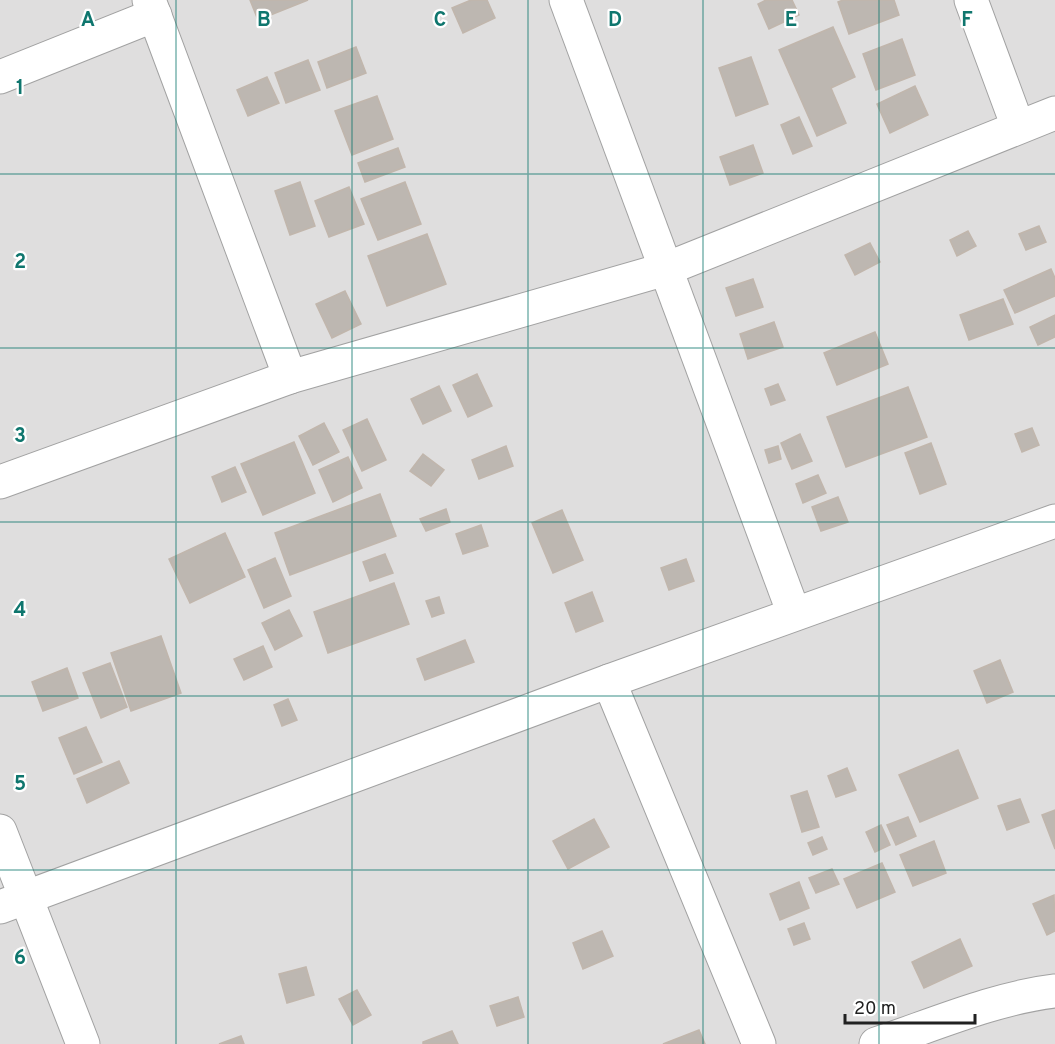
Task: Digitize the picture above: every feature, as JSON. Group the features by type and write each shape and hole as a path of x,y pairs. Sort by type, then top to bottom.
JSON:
{"street":[{"path":"566,0 794,614"},
{"path":"971,0 1018,127"},
{"path":"0,77 152,7 290,377"},
{"path":"0,482 290,377 666,269 1055,113"},
{"path":"14,902 609,681 1055,521"},
{"path":"609,681 759,1044"},
{"path":"0,831 14,902 83,1044"},
{"path":"876,1044 977,1010 1035,993 1055,991"}],"shaded area":[{"path":"0,0 1055,0 1055,1044 0,1044"}],"building":[{"path":"250,0 308,0 258,20"},
{"path":"471,0 487,0 495,18 463,33 452,8"},
{"path":"766,0 792,0 799,15 769,29 758,4"},
{"path":"843,0 894,0 899,15 849,34 838,2"},
{"path":"833,27 855,77 831,88 846,123 817,136 779,50"},
{"path":"902,39 915,75 876,90 863,54"},
{"path":"356,47 366,73 327,88 318,62"},
{"path":"751,57 768,104 736,116 719,68"},
{"path":"308,60 320,90 286,103 275,73"},
{"path":"267,77 279,103 248,116 237,90"},
{"path":"915,86 928,115 890,133 877,104"},
{"path":"377,96 393,139 352,155 335,111"},
{"path":"799,117 812,146 793,154 781,125"},
{"path":"753,145 763,173 730,185 720,157"},
{"path":"398,148 405,167 365,182 358,163"},
{"path":"300,182 315,226 290,235 275,191"},
{"path":"405,182 421,224 378,240 361,199"},
{"path":"349,187 364,224 329,237 315,201"},
{"path":"1039,226 1046,242 1026,250 1019,234"},
{"path":"968,231 976,246 957,256 950,240"},
{"path":"427,234 446,284 387,306 368,256"},
{"path":"870,243 880,262 855,275 845,255"},
{"path":"1051,269 1055,278 1055,296 1015,313 1004,290"},
{"path":"753,279 763,307 736,316 726,288"},
{"path":"345,291 361,324 332,338 316,304"},
{"path":"1003,299 1013,324 969,340 960,315"},
{"path":"1055,315 1055,337 1038,345 1030,327"},
{"path":"774,322 783,347 748,359 740,334"},
{"path":"875,332 888,364 837,385 824,353"},
{"path":"477,374 492,406 468,417 453,385"},
{"path":"778,384 785,400 771,405 765,389"},
{"path":"439,386 451,411 423,424 411,399"},
{"path":"908,387 927,437 846,467 827,417"},
{"path":"367,419 386,460 362,471 343,430"},
{"path":"324,423 339,452 313,465 299,436"},
{"path":"1032,428 1039,445 1022,452 1015,434"},
{"path":"800,434 812,461 792,469 781,443"},
{"path":"294,442 315,493 263,515 241,464"},
{"path":"931,443 946,484 920,494 905,453"},
{"path":"506,446 513,466 479,479 472,460"},
{"path":"778,446 781,459 769,463 765,450"},
{"path":"423,454 444,470 431,486 410,471"},
{"path":"348,457 362,488 333,502 319,470"},
{"path":"235,467 246,492 222,502 212,477"},
{"path":"818,475 826,493 803,503 796,484"},
{"path":"380,494 396,536 290,575 275,533"},
{"path":"838,497 848,522 821,531 812,507"},
{"path":"446,509 450,522 426,531 420,519"},
{"path":"562,510 583,560 553,573 532,523"},
{"path":"481,525 488,546 463,554 456,534"},
{"path":"225,533 245,577 190,603 169,559"},
{"path":"385,554 393,573 370,581 363,562"},
{"path":"275,558 291,596 264,608 248,570"},
{"path":"686,559 694,581 669,590 661,568"},
{"path":"394,583 409,624 328,653 314,612"},
{"path":"592,592 603,621 576,632 565,603"},
{"path":"439,597 444,613 432,617 426,601"},
{"path":"289,610 302,636 275,650 262,623"},
{"path":"161,636 181,693 131,711 111,653"},
{"path":"465,640 474,662 425,680 417,659"},
{"path":"263,646 272,667 244,680 234,659"},
{"path":"1000,660 1013,692 987,703 974,671"},
{"path":"110,663 127,707 101,718 83,673"},
{"path":"67,668 78,698 43,711 32,682"},
{"path":"288,699 297,720 282,726 274,705"},
{"path":"86,727 102,762 74,774 59,738"},
{"path":"958,750 978,798 920,822 899,775"},
{"path":"119,761 129,783 87,803 77,779"},
{"path":"847,768 856,790 836,797 828,776"},
{"path":"807,791 819,827 802,832 791,796"},
{"path":"1020,799 1029,822 1007,830 998,806"},
{"path":"1055,810 1055,849 1042,815"},
{"path":"908,817 916,836 896,845 887,825"},
{"path":"594,819 609,847 568,869 553,841"},
{"path":"881,825 890,845 875,852 866,832"},
{"path":"822,837 827,849 813,855 808,843"},
{"path":"934,841 946,873 913,886 900,855"},
{"path":"882,863 895,892 857,908 844,879"},
{"path":"832,869 839,884 816,893 809,878"},
{"path":"799,882 809,908 780,920 770,894"},
{"path":"1054,895 1055,931 1047,935 1033,904"},
{"path":"804,923 810,939 794,945 788,929"},
{"path":"602,931 613,956 583,969 573,943"},
{"path":"960,939 972,966 924,988 912,962"},
{"path":"306,967 314,995 287,1003 279,974"},
{"path":"357,990 371,1015 353,1025 339,999"},
{"path":"518,997 524,1017 497,1026 490,1006"},
{"path":"699,1030 705,1044 663,1044"},
{"path":"452,1031 458,1044 423,1044 423,1042"},
{"path":"241,1036 244,1044 219,1044"}]}
